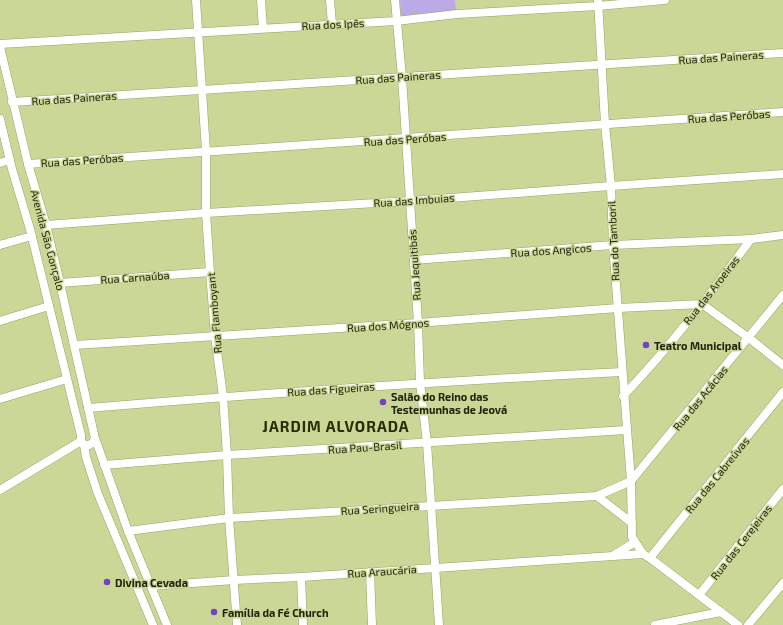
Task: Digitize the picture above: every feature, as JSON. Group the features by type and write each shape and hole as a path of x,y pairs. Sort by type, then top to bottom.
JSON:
{"street":[{"name":"Rua Flamboyant","path":"196,0 206,151 206,213 215,336 223,396 229,518 237,625"},
{"path":"261,0 263,28"},
{"path":"330,0 332,24"},
{"name":"Rua Jequitibás","path":"395,0 402,77 418,323 420,383 427,443 438,625"},
{"name":"Rua dos Ipês","path":"0,45 396,21 456,14 598,3 665,0"},
{"name":"Rua do Tamboril","path":"598,3 604,124 611,186 613,245 631,481 632,537 635,542"},
{"name":"Avenida São Gonçalo","path":"0,45 12,102 46,225 75,345 94,437 128,531 167,625"},
{"name":"Rua das Paineras","path":"12,102 783,53"},
{"name":"Rua das Peróbas","path":"28,164 783,112"},
{"name":"Avenida São Gonçalo","path":"0,119 32,236 86,457 98,494 153,625"},
{"path":"0,163 10,160"},
{"name":"Rua das Imbuias","path":"46,225 783,174"},
{"name":"Rua dos Angicos","path":"414,260 613,245 751,239 783,235"},
{"path":"0,245 32,236"},
{"name":"Rua das Aroeiras","path":"624,396 702,304 751,239"},
{"name":"Rua Carnaúba","path":"60,283 210,272"},
{"name":"Rua das Acácias","path":"631,481 783,295"},
{"path":"702,304 783,365"},
{"name":"Rua dos Mógnos","path":"75,345 418,323 618,308 702,304"},
{"path":"0,321 49,306"},
{"name":"Rua das Figueiras","path":"88,408 223,396 622,372"},
{"path":"0,399 67,379"},
{"name":"Rua das Cabreúvas","path":"647,556 783,392"},
{"name":"Rua Pau-Brasil","path":"104,465 227,455 626,430"},
{"path":"0,490 82,440 85,431 89,431 94,437 92,444 82,440"},
{"name":"Rua Seringueira","path":"128,531 229,518 597,496 631,481"},
{"name":"Rua das Cerejeiras","path":"699,595 783,489"},
{"path":"597,496 632,523"},
{"path":"635,542 647,556 738,625"},
{"name":"Rua Araucária","path":"613,556 635,542"},
{"name":"Rua Araucária","path":"151,586 613,556 647,556"},
{"path":"370,572 372,625"},
{"path":"301,577 303,625"},
{"path":"748,625 783,583"},
{"path":"655,625 721,612"}],"shaded area":[{"path":"400,0 455,0 456,11 401,16"}],"place":[{"name":"Teatro Municipal","path":"646,345"},
{"name":"Salão do Reino das Testemunhas de Jeová","path":"383,402"},
{"name":"Divina Cevada","path":"107,582"},
{"name":"Família da Fé Church","path":"214,612"}],"district":[{"name":"JARDIM ALVORADA","path":"336,426"}]}
